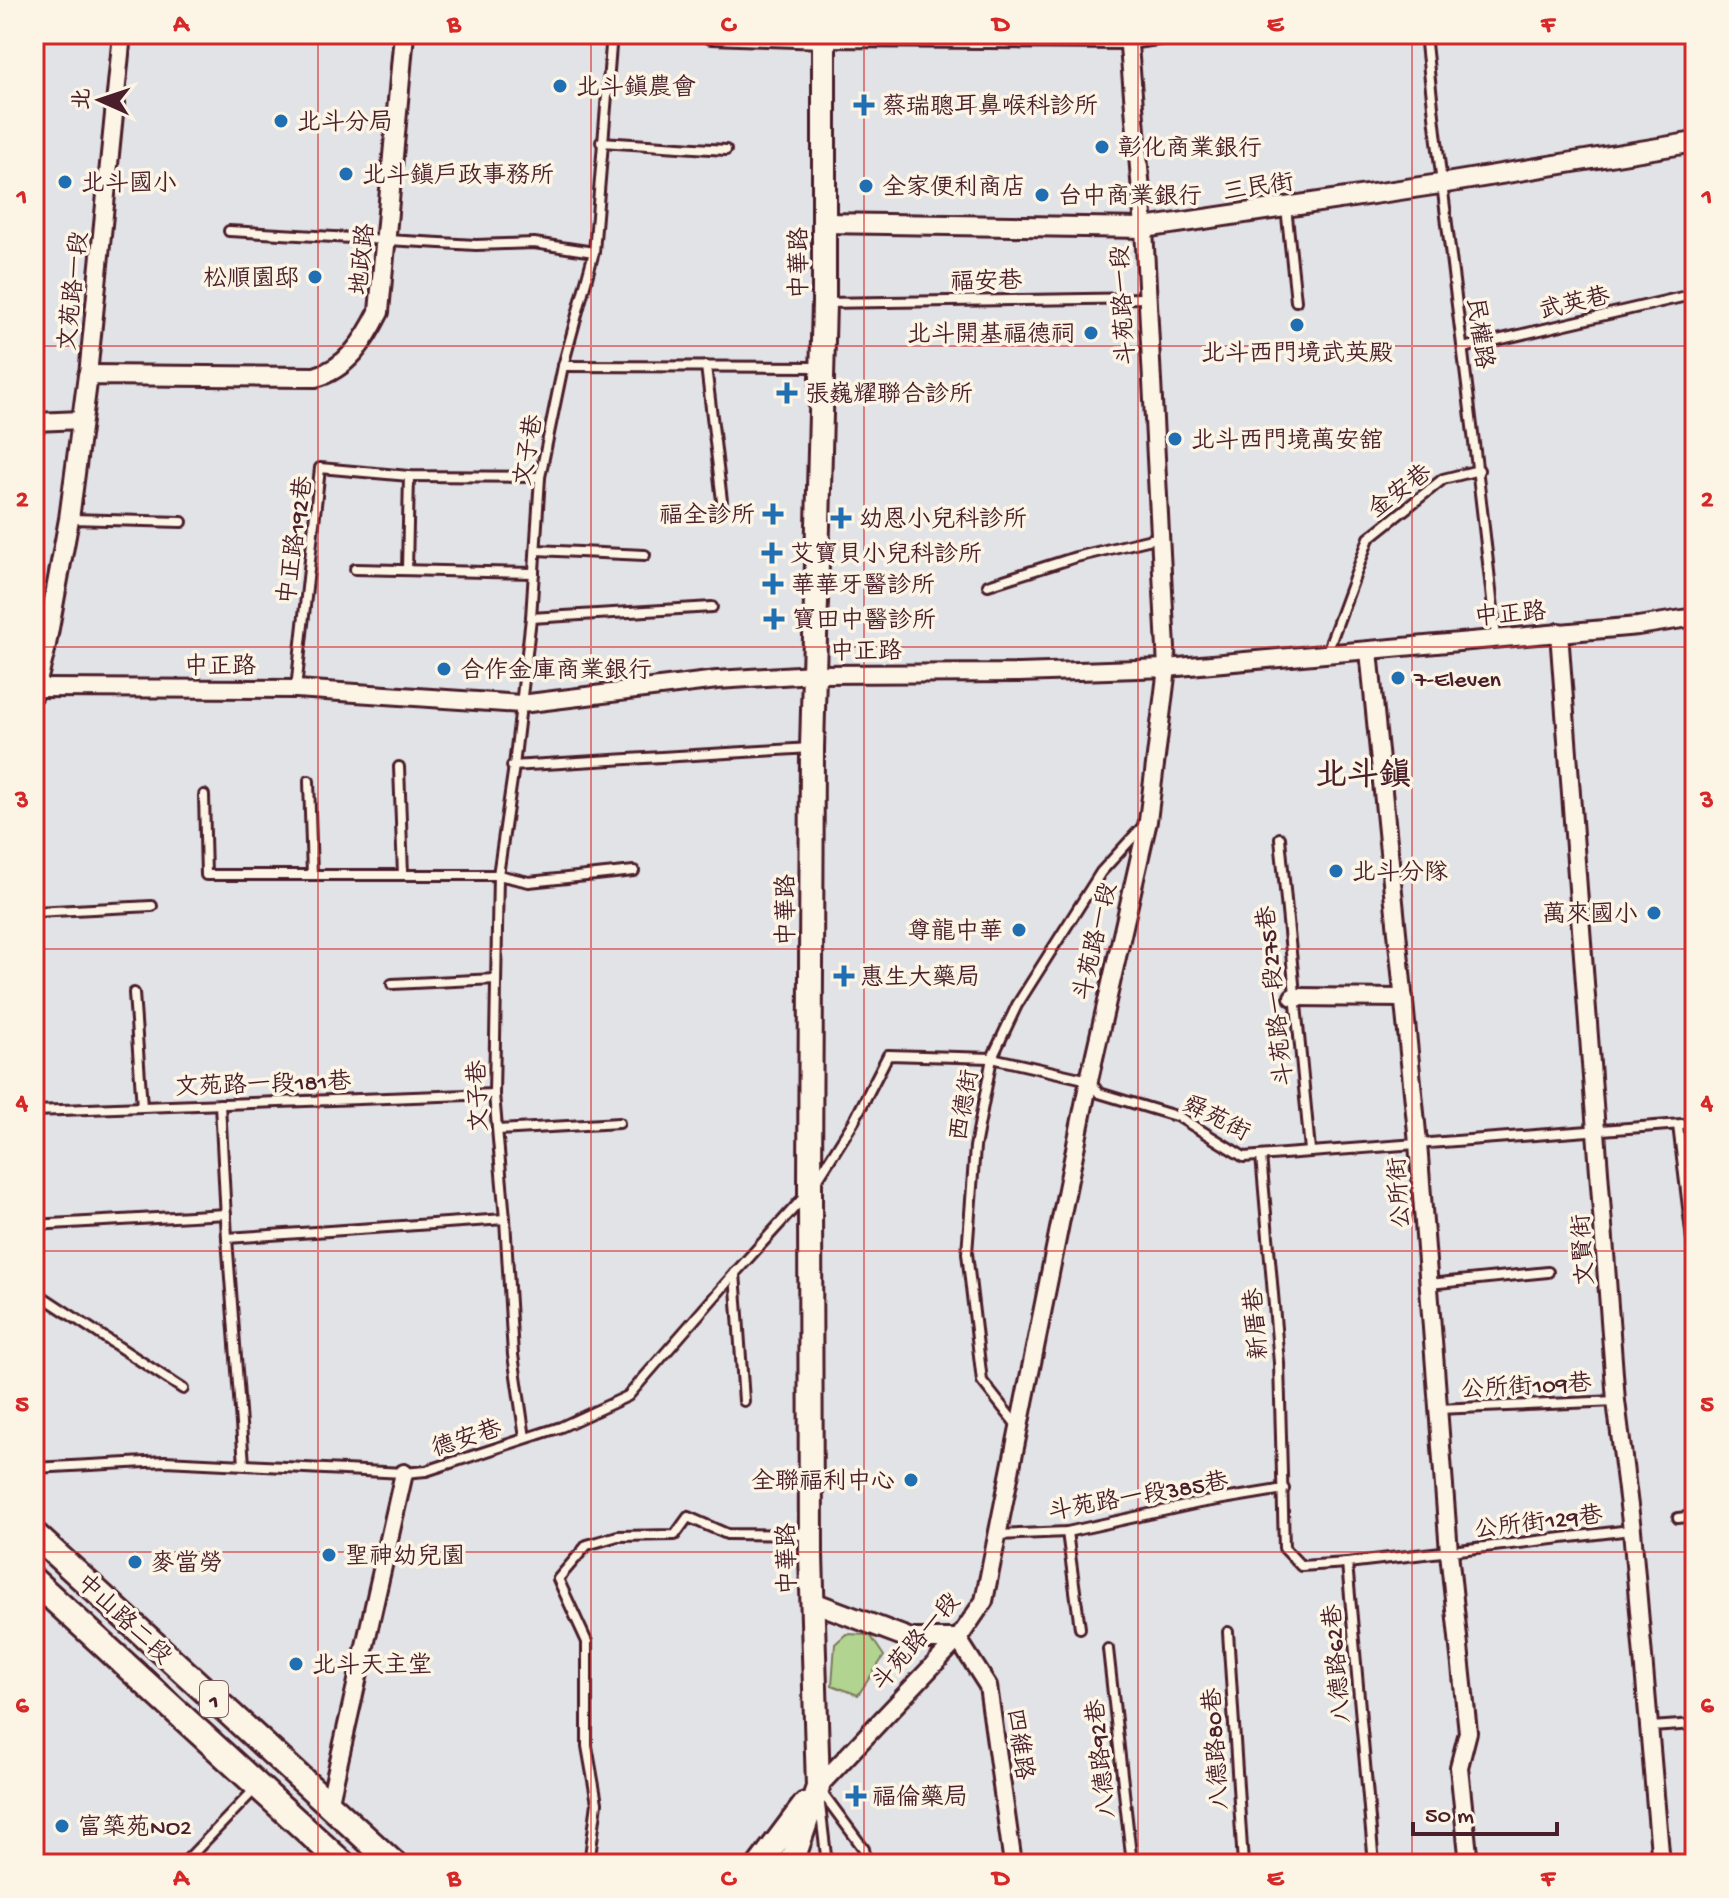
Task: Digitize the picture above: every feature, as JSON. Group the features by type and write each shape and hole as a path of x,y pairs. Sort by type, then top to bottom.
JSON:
{"main road":[{"name":"中華路","path":"818,1787 811,1535 810,1191 812,748 824,303 824,36"},
{"name":"中山路二段","path":"34,1534 394,1864"},
{"name":"中山路二段","path":"34,1581 343,1864"},
{"name":"斗苑路一段","path":"760,1864 818,1787"},
{"name":"斗苑路一段","path":"788,1864 795,1854 818,1787"}],"street":[{"name":"文苑路一段","path":"36,691 69,519 88,375 122,34"},
{"name":"地政路","path":"88,375 303,377 332,373 354,352 370,331 379,312 404,34"},
{"path":"712,34 1128,37 1172,34"},
{"name":"斗苑路一段","path":"818,1787 958,1639 984,1601 1089,1080 1148,821 1167,668 1144,228 1128,37"},
{"name":"三民街","path":"824,223 1144,228 1695,142"},
{"path":"34,422 82,420"},
{"name":"中正路","path":"36,691 296,689 521,704 717,680 814,674 1019,673 1167,668 1638,626 1695,617"},
{"name":"文賢街","path":"1559,632 1616,1401 1632,1530 1661,1864"},
{"name":"公所街","path":"1369,651 1418,1143 1449,1552 1468,1732 1459,1767 1469,1864"},
{"path":"1293,997 1404,998"},
{"path":"329,1805 404,1473"},
{"path":"813,1602 911,1639 958,1639"},
{"name":"四維路","path":"958,1639 988,1686 1013,1864"}],"lane":[{"name":"文子巷","path":"525,1438 513,1355 494,1094 498,875 531,618 540,477 563,366 594,252 612,34"},
{"name":"民權路","path":"1425,34 1440,184 1479,470 1496,638"},
{"path":"601,142 726,150"},
{"path":"1286,206 1296,301"},
{"path":"229,231 476,245 534,243 594,252"},
{"name":"武英巷","path":"1463,348 1695,294"},
{"name":"福安巷","path":"824,303 1147,298"},
{"path":"563,366 822,367"},
{"path":"706,366 722,501"},
{"name":"中正路192巷","path":"296,689 320,468 409,476 540,477"},
{"name":"金安巷","path":"1327,652 1369,538 1443,479 1479,470"},
{"path":"407,570 409,476"},
{"path":"69,519 182,522"},
{"path":"988,585 1076,557 1160,537"},
{"path":"536,550 645,555"},
{"path":"355,569 534,573"},
{"path":"531,618 712,607"},
{"path":"513,766 812,748"},
{"path":"399,767 403,875"},
{"path":"309,781 312,875"},
{"path":"204,795 206,875 498,875 529,882 634,871"},
{"name":"西德街","path":"1020,1429 982,1381 967,1253 975,1147 992,1058 1017,1005 1101,872 1148,821"},
{"name":"斗苑路一段275巷","path":"1280,838 1310,1150"},
{"path":"34,912 152,906"},
{"path":"392,984 496,979"},
{"path":"134,993 142,1107"},
{"name":"舜苑街","path":"810,1191 854,1121 888,1055 992,1058 1089,1080 1099,1093 1179,1117 1244,1157 1695,1123"},
{"name":"文苑路一段181巷","path":"34,1111 494,1094"},
{"path":"220,1104 244,1464"},
{"path":"498,1130 619,1123"},
{"path":"1678,1125 1695,1265"},
{"name":"新厝巷","path":"1261,1156 1279,1363 1284,1548 1301,1566 1347,1563"},
{"name":"德安巷","path":"34,1468 165,1461 404,1473 426,1471 561,1427 628,1396 810,1191"},
{"path":"34,1225 226,1214"},
{"path":"227,1238 505,1219"},
{"path":"1429,1284 1548,1272"},
{"path":"735,1273 744,1401"},
{"path":"34,1291 183,1389"},
{"name":"公所街109巷","path":"1438,1409 1616,1401"},
{"name":"斗苑路一段385巷","path":"998,1535 1067,1532 1199,1503 1284,1489"},
{"path":"1678,1518 1695,1516"},
{"path":"589,1864 597,1803 587,1746 587,1642 558,1579 587,1545 618,1536 675,1535 688,1517 727,1534 811,1535"},
{"name":"公所街129巷","path":"1449,1552 1632,1530"},
{"path":"1067,1532 1080,1628"},
{"path":"1347,1563 1449,1552"},
{"name":"八德路62巷","path":"1347,1563 1374,1864"},
{"name":"八德路80巷","path":"1228,1632 1243,1864"},
{"name":"八德路92巷","path":"1108,1649 1132,1864"},
{"path":"1651,1727 1695,1724"},
{"path":"183,1864 258,1786"},
{"path":"818,1787 827,1864"},
{"path":"818,1787 864,1849 867,1864"}],"green space":[{"path":"846,1634 870,1635 884,1656 858,1695 832,1685 835,1644"}],"place":[{"name":"北斗鎮農會","path":"560,86"},
{"name":"蔡瑞聰耳鼻喉科診所","path":"864,105"},
{"name":"北斗分局","path":"281,121"},
{"name":"彰化商業銀行","path":"1102,147"},
{"name":"北斗鎮戶政事務所","path":"346,174"},
{"name":"北斗國小","path":"65,182"},
{"name":"全家便利商店","path":"866,186"},
{"name":"台中商業銀行","path":"1042,195"},
{"name":"松順園邸","path":"315,277"},
{"name":"北斗西門境武英殿","path":"1297,325"},
{"name":"北斗開基福德祠","path":"1091,333"},
{"name":"張巍耀聯合診所","path":"787,393"},
{"name":"北斗西門境萬安舘","path":"1175,439"},
{"name":"福全診所","path":"773,514"},
{"name":"幼恩小兒科診所","path":"841,518"},
{"name":"艾寶貝小兒科診所","path":"772,553"},
{"name":"華華牙醫診所","path":"773,584"},
{"name":"寶田中醫診所","path":"774,619"},
{"name":"合作金庫商業銀行","path":"444,669"},
{"name":"7-Eleven","path":"1398,678"},
{"name":"北斗分隊","path":"1336,871"},
{"name":"萬來國小","path":"1654,913"},
{"name":"尊龍中華","path":"1019,930"},
{"name":"惠生大藥局","path":"844,976"},
{"name":"全聯福利中心","path":"911,1480"},
{"name":"聖神幼兒園","path":"329,1555"},
{"name":"麥當勞","path":"135,1562"},
{"name":"北斗天主堂","path":"296,1664"},
{"name":"福倫藥局","path":"856,1796"},
{"name":"富築苑NO2","path":"62,1826"}],"district":[{"name":"北斗鎮","path":"1363,773"}]}
